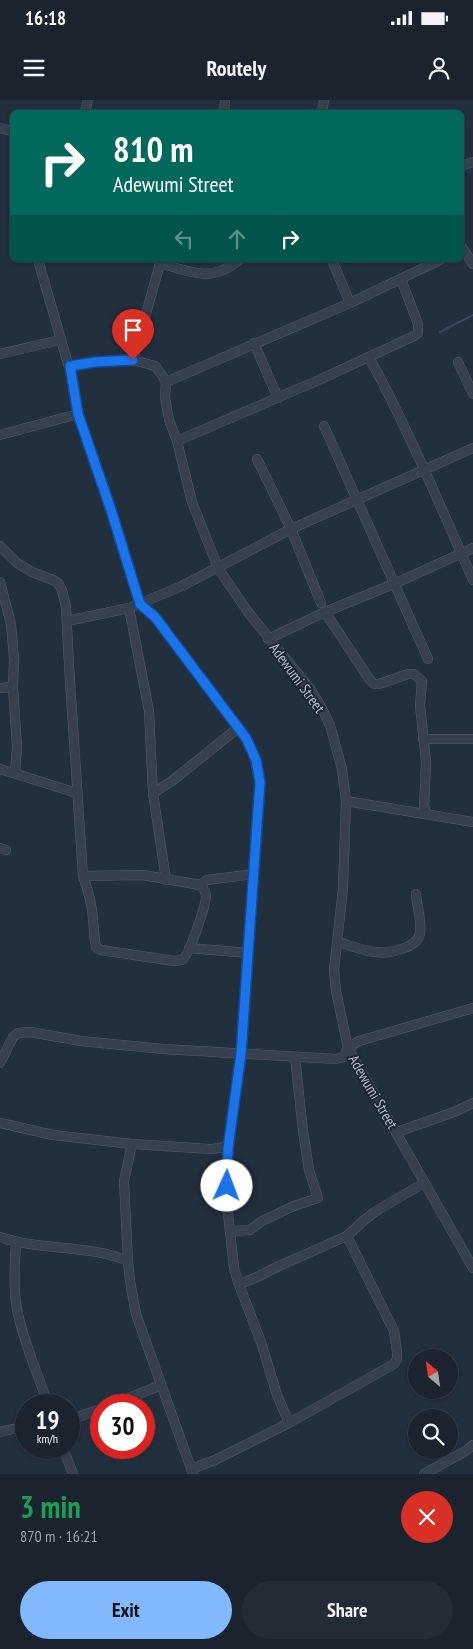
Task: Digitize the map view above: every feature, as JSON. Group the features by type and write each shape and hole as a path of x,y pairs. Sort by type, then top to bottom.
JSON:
{"street":[{"path":"464,252 473,264"},
{"path":"39,262 66,360 70,366 78,414 111,510 140,604 155,617 246,738 256,760 260,782 254,874 241,1054 228,1148 226,1204 234,1268 238,1282 261,1342 277,1395 289,1423"},
{"path":"133,360 160,262 182,270 212,274 231,267 237,262"},
{"path":"333,262 350,303"},
{"path":"70,366 95,362 133,360 155,366 166,382 350,303 436,262"},
{"path":"177,441 409,339 418,332 418,324 401,279"},
{"path":"0,354 60,340"},
{"path":"254,344 278,398"},
{"path":"369,357 395,406 425,470 473,580"},
{"path":"458,362 473,394"},
{"name":"Adewumi Street","path":"166,382 165,397 169,420 177,441 192,502 218,568 233,593 268,639 311,690 330,725 342,769 346,801 343,888 334,970 336,991 348,1048 473,1268"},
{"path":"0,435 78,414"},
{"path":"324,426 428,659"},
{"path":"67,621 140,604 182,586 291,529 473,448"},
{"path":"257,459 291,529 321,603"},
{"path":"0,546 17,563 32,572 58,583 62,590 66,607 83,876 91,901 94,922 93,936 96,947 101,950 174,961 181,960 189,948 205,898 204,889 200,885 143,875 83,876"},
{"path":"268,639 325,612 396,584 473,548"},
{"path":"0,582 3,601 11,624 14,659 13,687 17,747 15,773"},
{"path":"129,608 149,711 153,793 166,880"},
{"path":"325,612 364,672 374,684 408,674 414,674 422,681 420,705 426,762 424,807 427,814"},
{"path":"0,688 13,687"},
{"path":"153,793 172,781 238,728"},
{"path":"423,739 473,739"},
{"path":"0,769 77,793"},
{"path":"346,801 473,822"},
{"path":"200,885 206,880 254,874"},
{"path":"338,942 377,952 398,950 414,944 419,938 420,931 416,894"},
{"path":"189,948 248,952"},
{"path":"0,1063 13,1037 18,1033 30,1032 90,1042 163,1049 336,1059 344,1058 348,1048 374,1035 473,1008"},
{"path":"230,1231 250,1230 262,1221 318,1198 309,1170 295,1057"},
{"path":"397,1132 454,1112 473,1103"},
{"path":"0,1123 53,1135 132,1144 211,1149 228,1148"},
{"path":"132,1144 124,1181 128,1261 136,1314 192,1471 289,1423 394,1364 398,1352 394,1331 347,1236"},
{"path":"238,1282 245,1282 255,1278 286,1262 347,1236 376,1211 424,1183"},
{"path":"0,1237 16,1242 104,1253 128,1261"},
{"path":"16,1242 15,1294 17,1308 22,1330 44,1394"},
{"path":"139,1394 161,1385"},
{"path":"0,1432 15,1429"},
{"path":"424,1474 473,1445"},
{"path":"67,1459 72,1474"}],"waterway":[{"path":"440,332 473,315"}],"route":[{"path":"133,360 95,362 70,366 78,414 111,510 140,604 155,617 246,738 256,760 260,782 241,1054 228,1148 227,1186"}]}
